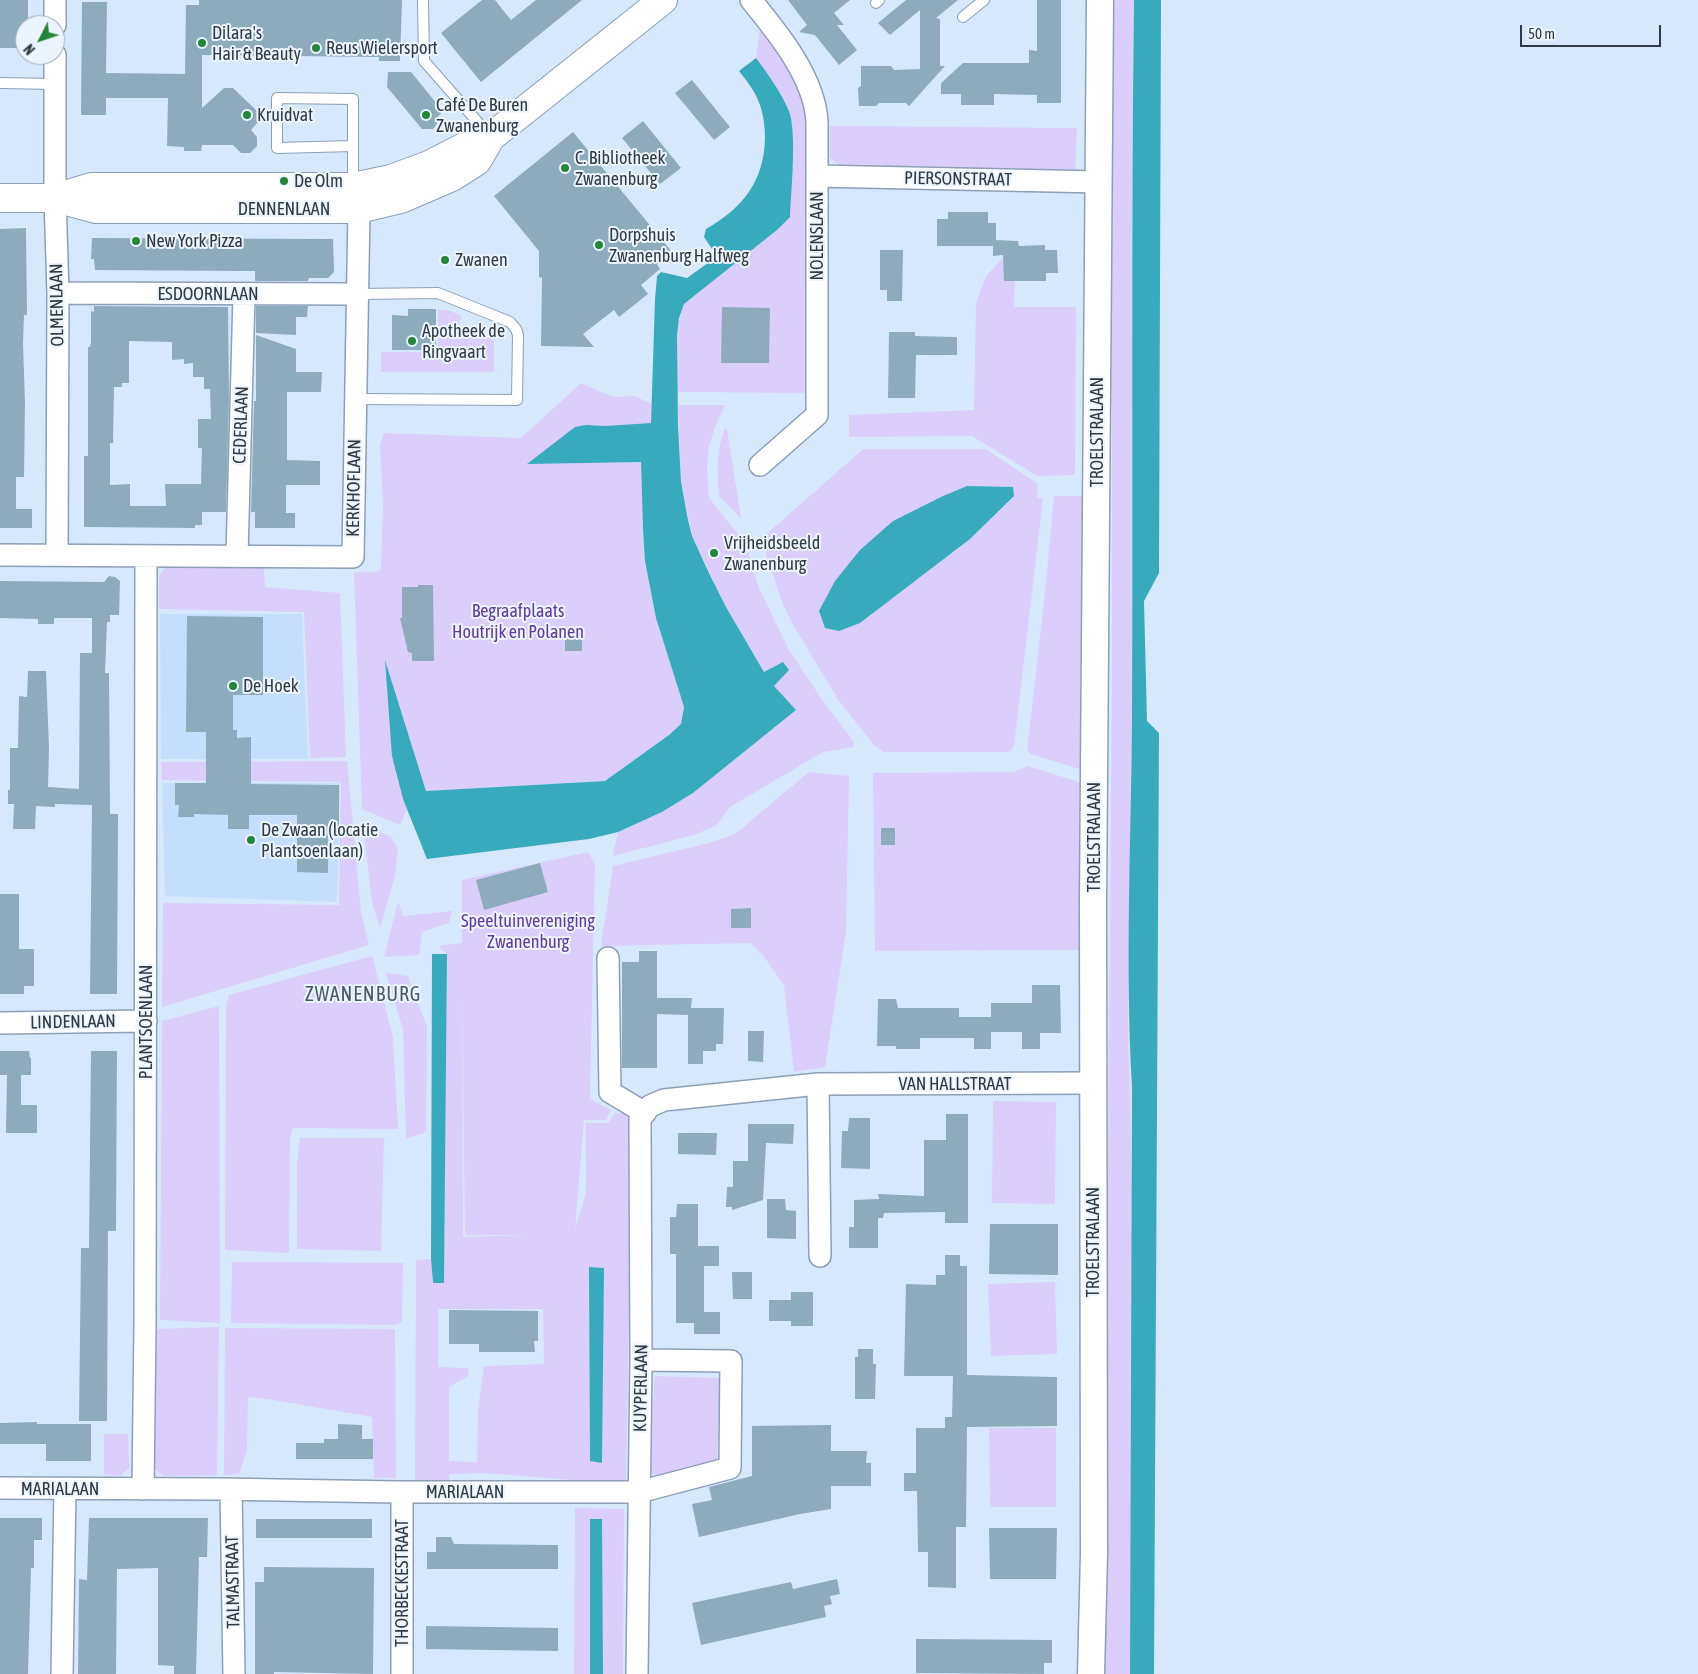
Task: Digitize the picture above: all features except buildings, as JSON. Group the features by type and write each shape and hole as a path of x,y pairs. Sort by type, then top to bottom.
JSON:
{"main road":[{"name":"DENNENLAAN","path":"0,198 55,198 92,187 356,198 466,146 491,137 663,0"}],"street":[{"path":"55,0 55,15"},
{"name":"NOLENSLAAN","path":"751,0 794,60 811,90 816,112 817,415 760,465"},
{"name":"TROELSTRALAAN","path":"1091,1674 1094,1553 1093,1083 1100,0"},
{"name":"OLMENLAAN","path":"55,65 55,198 58,293 57,555"},
{"name":"PIERSONSTRAAT","path":"817,176 1099,182"},
{"name":"KERKHOFLAAN","path":"0,555 353,557 358,294 356,198"},
{"name":"ESDOORNLAAN","path":"58,293 358,294"},
{"name":"CEDERLAAN","path":"237,555 244,294"},
{"name":"PLANTSOENLAAN","path":"143,1489 146,1324 146,556"},
{"path":"608,958 610,1092 647,1109"},
{"name":"LINDENLAAN","path":"0,1023 146,1021"},
{"name":"VAN HALLSTRAAT","path":"647,1109 664,1100 818,1084 1093,1083"},
{"path":"818,1084 820,1256"},
{"name":"KUYPERLAAN","path":"637,1674 642,1360 640,1120 647,1109"},
{"name":"MARIALAAN","path":"0,1488 639,1492 730,1468 731,1361 642,1360"},
{"path":"62,1674 65,1489"},
{"name":"TALMASTRAAT","path":"231,1489 234,1674"},
{"name":"THORBECKESTRAAT","path":"402,1492 402,1674"}],"lane":[{"path":"423,0 424,61 491,137"},
{"path":"962,17 984,0"},
{"path":"0,83 55,84"},
{"path":"353,146 277,148 277,98 354,99 353,146 356,198"},
{"path":"356,399 517,400 518,335 510,322 438,293 358,294"}],"shaded area":[{"name":"De Hoek","path":"160,614 302,614 308,759 161,759"},
{"name":"De Zwaan (locatie Plantsoenlaan)","path":"162,783 340,783 337,902 165,896"}],"green space":[{"path":"1115,0 1134,0 1132,721 1128,1024 1142,1674 1104,1674 1112,668 1112,417 1107,179"},
{"path":"761,23 808,100 809,393 677,392 677,336 684,304 777,230 789,172 792,129 785,100 756,58"},
{"path":"830,126 1077,128 1075,173 837,170 838,164 830,158"},
{"path":"1015,251 1014,307 1076,307 1075,475 1037,476 972,436 849,437 849,415 974,410 976,304 986,276 1008,253"},
{"path":"438,310 448,310 462,316 458,326 494,340 494,372 381,372 381,352 438,352"},
{"name":"Begraafplaats Houtrijk en Polanen","path":"581,383 613,397 635,396 651,404 651,423 605,426 586,425 528,463 641,462 645,561 656,618 684,707 681,724 669,735 605,781 426,791 386,664 389,708 403,799 407,810 400,825 362,809 354,572 376,572 380,570 383,504 380,445 384,433 521,438"},
{"path":"678,405 725,405 709,446 707,467 709,498 746,544 758,586 789,650 823,701 854,742 853,747 823,752 730,807 717,825 694,835 613,856 618,832 662,812 693,793 796,710 773,686 789,669 764,672 726,607 692,536 681,482"},
{"path":"725,428 727,429 741,518 719,496 718,461"},
{"path":"863,449 986,449 1038,484 1037,498 1043,498 1014,746 1011,751 883,752 873,744 839,701 792,623 782,602 761,539","holes":["967,486 1014,496 970,539 860,623 893,521"]},
{"path":"1054,496 1084,496 1082,770 1031,754 1027,750"},
{"path":"264,567 265,587 340,593 346,757 310,758 304,612 159,609 159,576 165,568"},
{"path":"347,761 361,912 369,945 162,1007 163,903 339,905 341,782 162,780 161,762"},
{"path":"1028,766 1082,783 1081,950 875,951 873,773 1013,772"},
{"path":"809,772 849,776 846,932 825,1067 794,1072 784,985 762,954 750,943 601,946 613,866 713,842 735,834"},
{"path":"363,825 390,836 398,848 395,876 380,928 372,902"},
{"name":"Speeltuinvereniging Zwanenburg","path":"588,852 595,864 590,1099 611,1110 606,1120 584,1120 575,1229 586,1193 586,1123 608,1123 615,1113 632,1113 626,1482 598,1482 484,1473 449,1474 449,1482 415,1481 416,1260 431,1259 433,1283 444,1283 447,954 438,946 462,943 462,880","holes":["462,981 465,1235 530,1235 463,1237","438,1309 543,1309 544,1364 484,1366 478,1409 477,1462 449,1461 449,1387 468,1376 469,1368 438,1367"]},
{"path":"398,901 403,916 452,911 449,923 422,932 419,955 384,957"},
{"path":"372,956 393,1037 398,1129 293,1128 290,1137 289,1253 225,1250 226,1005 229,995"},
{"path":"386,973 408,976 427,1027 426,1132 406,1139 403,1030"},
{"path":"219,1006 220,1323 160,1320 162,1021"},
{"path":"993,1101 1056,1102 1055,1204 992,1203"},
{"path":"300,1138 384,1138 381,1251 297,1249 297,1164"},
{"path":"232,1262 403,1263 402,1322 396,1325 231,1323"},
{"path":"1055,1282 1057,1354 991,1356 988,1284"},
{"path":"219,1327 217,1475 164,1476 155,1469 152,1329"},
{"path":"225,1328 395,1329 396,1478 374,1478 372,1417 248,1397 247,1450 239,1474 224,1475"},
{"path":"655,1376 720,1378 717,1468 656,1478 648,1468"},
{"path":"989,1428 1056,1428 1056,1507 990,1507"},
{"path":"104,1434 128,1434 129,1468 120,1476 104,1474"},
{"path":"575,1508 624,1509 623,1674 574,1674"}],"water":[{"path":"1134,0 1161,0 1159,573 1144,601 1147,721 1159,733 1154,1674 1130,1674 1132,1087 1129,950 1132,721"},
{"path":"756,58 770,77 789,111 793,133 790,217 777,230 684,304 679,318 677,336 681,482 692,536 726,607 764,672 783,662 789,670 774,686 796,710 693,793 662,812 618,832 589,839 427,859 403,799 392,756 385,660 426,791 605,781 669,735 681,724 684,707 656,618 645,561 641,462 527,464 575,427 651,423 657,276 661,272 687,278 712,260 716,255 704,237 706,229 731,212 741,202 756,180 761,167 764,153 765,128 761,109 750,85 739,71"},
{"path":"967,486 1013,487 1014,496 970,539 860,623 839,631 825,628 819,611 835,581 860,550 893,521"},
{"path":"432,954 447,954 444,1283 433,1283 431,1259"},
{"path":"589,1267 604,1268 602,1463 590,1461"},
{"path":"590,1519 602,1519 603,1674 590,1674"}],"place":[{"name":"Dilara's Hair & Beauty","path":"202,43"},
{"name":"Reus Wielersport","path":"316,48"},
{"name":"Kruidvat","path":"247,115"},
{"name":"Café De Buren Zwanenburg","path":"426,115"},
{"name":"C. Bibliotheek Zwanenburg","path":"565,168"},
{"name":"De Olm","path":"284,181"},
{"name":"New York Pizza","path":"136,241"},
{"name":"Dorpshuis Zwanenburg Halfweg","path":"599,245"},
{"name":"Zwanen","path":"445,260"},
{"name":"Apotheek de Ringvaart","path":"412,341"},
{"name":"Vrijheidsbeeld Zwanenburg","path":"714,553"},
{"name":"De Hoek","path":"233,686"},
{"name":"De Zwaan (locatie Plantsoenlaan)","path":"251,840"}],"district":[{"name":"ZWANENBURG","path":"363,995"}]}
